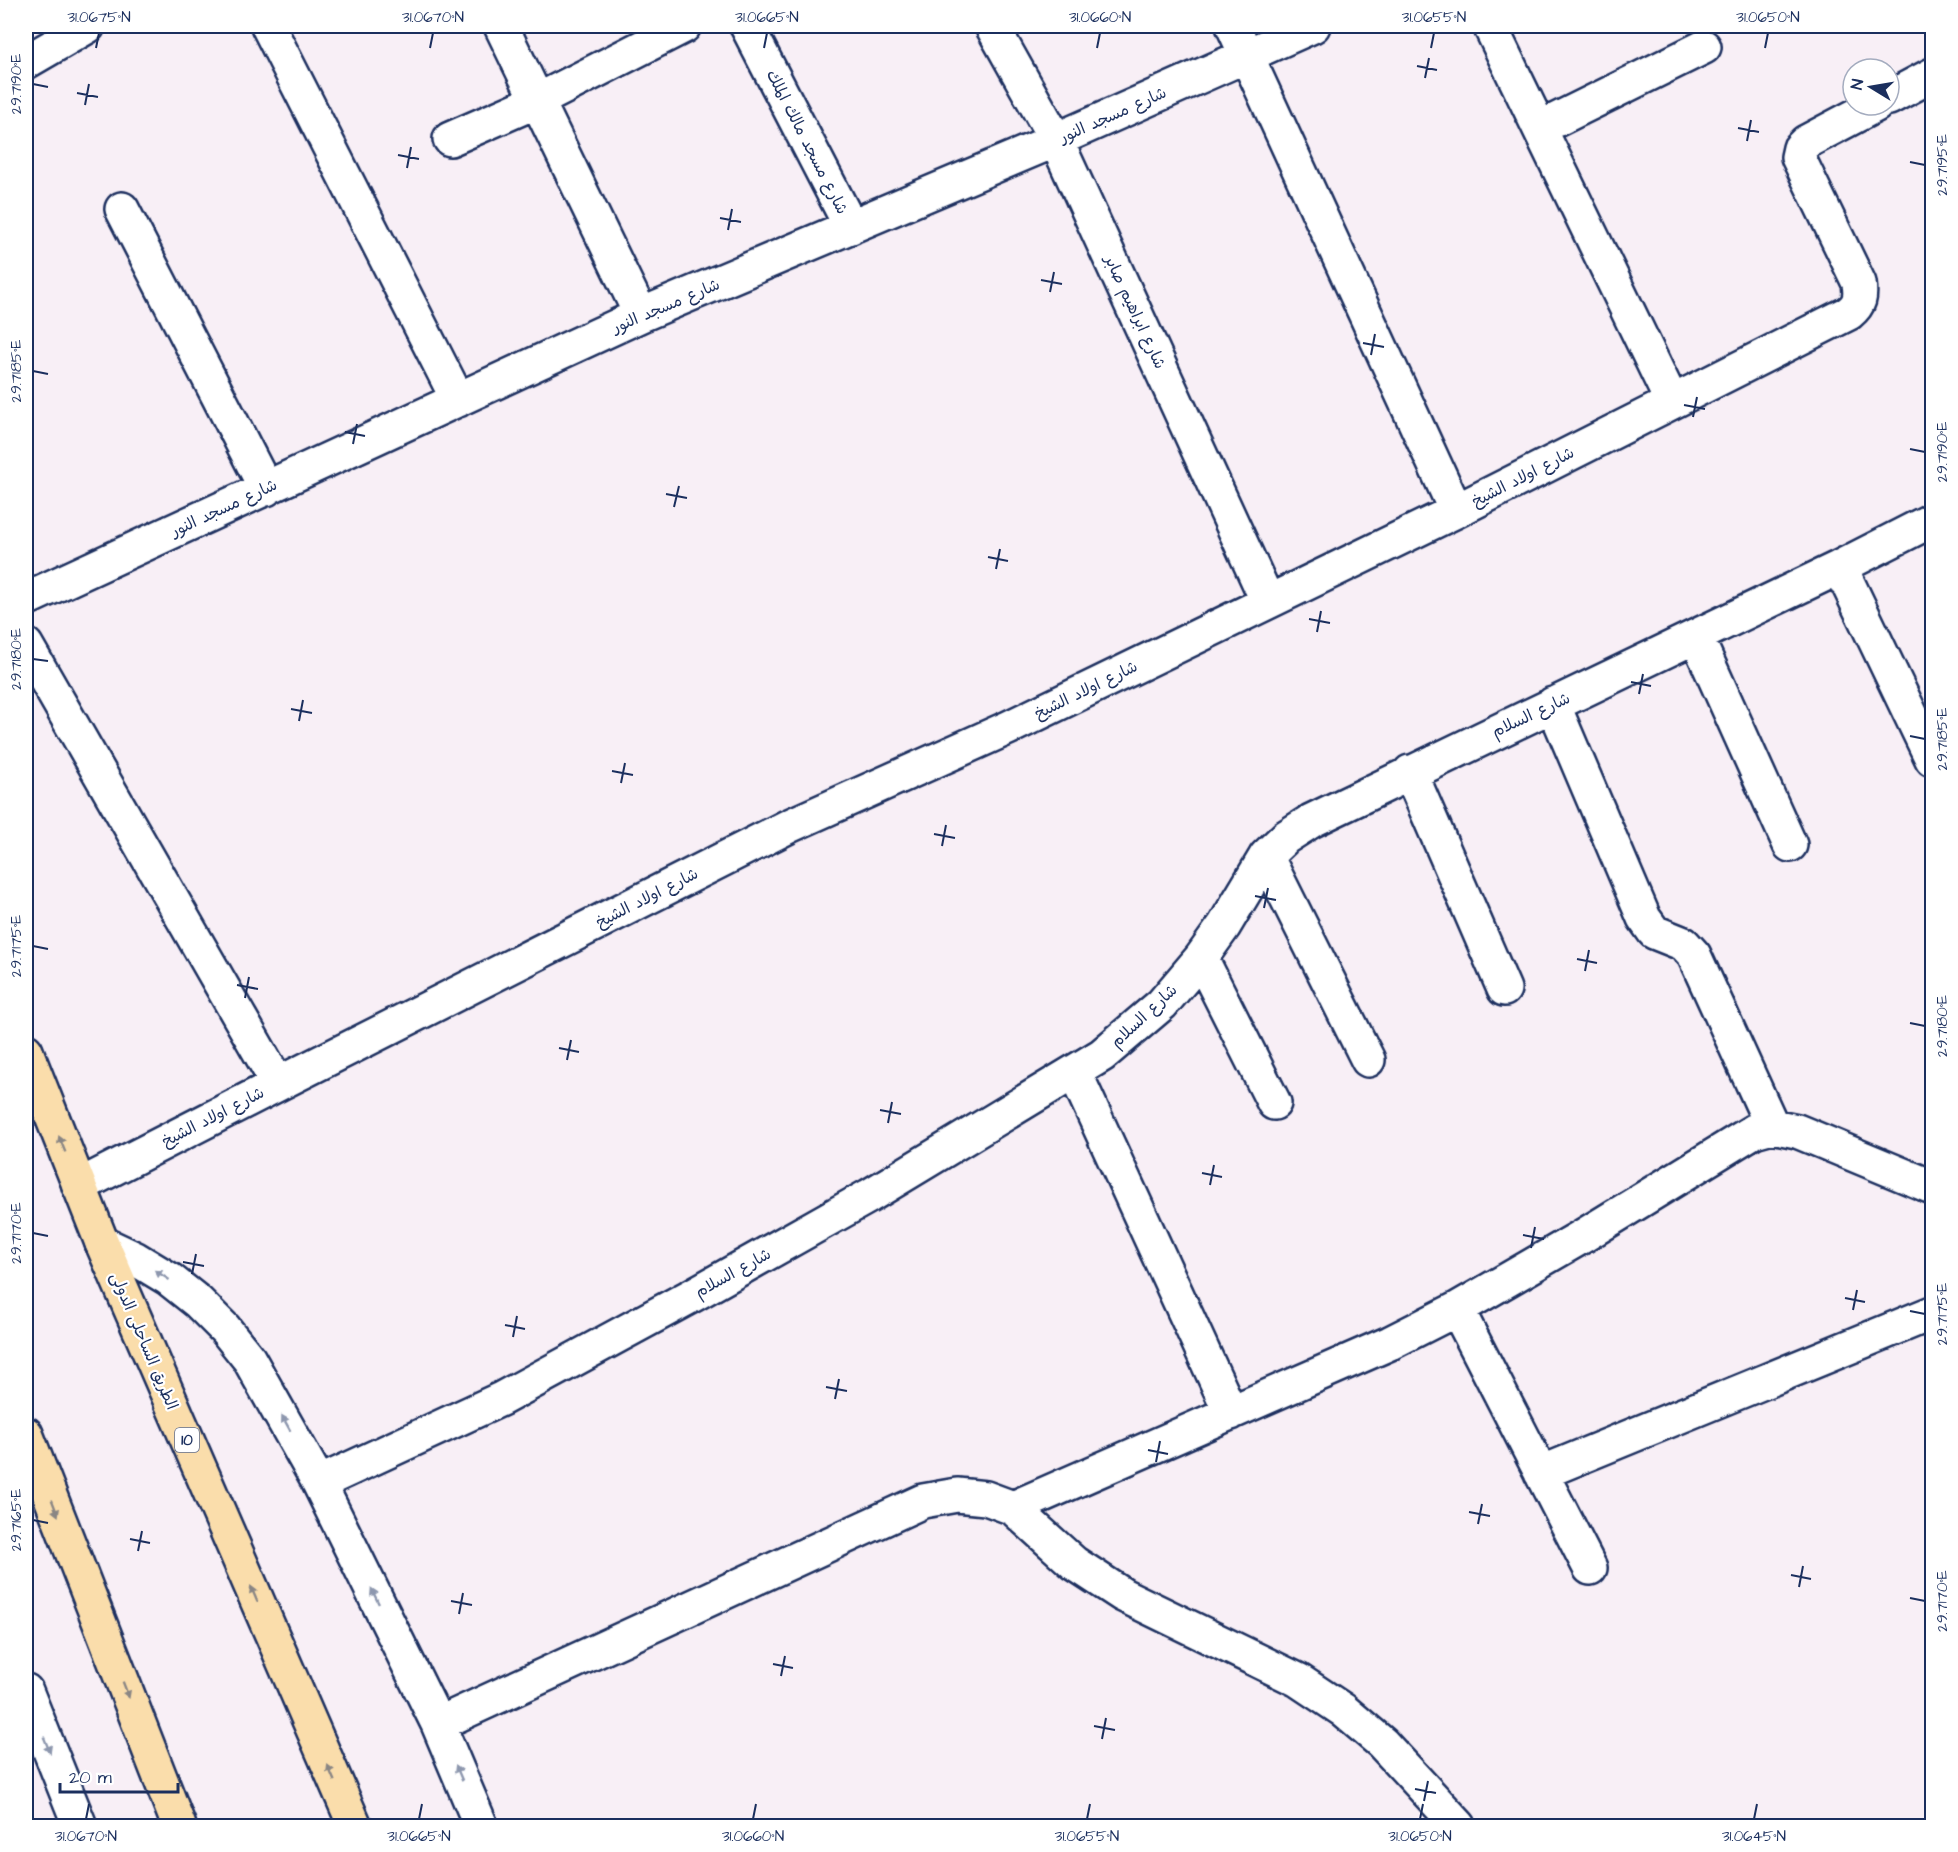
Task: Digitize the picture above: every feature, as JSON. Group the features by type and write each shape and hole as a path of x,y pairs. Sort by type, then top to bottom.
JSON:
{"highway":[{"name":"الطريق الساحلى الدولى","path":"26,1051 102,1243 355,1827"},
{"path":"26,1434 179,1827"}],"street":[{"path":"26,62 88,26"},
{"path":"268,26 458,400"},
{"path":"501,26 641,315"},
{"path":"450,139 537,101 684,26"},
{"name":"شارع مسجد مالك الملك","path":"747,26 851,227"},
{"name":"شارع ابراهيم صابر","path":"992,26 1056,140 1268,602"},
{"path":"1233,26 1456,511"},
{"name":"شارع مسجد النور","path":"26,599 641,315 1056,140 1313,26"},
{"path":"1490,26 1672,402"},
{"path":"1540,128 1704,47"},
{"path":"1901,92 1932,75"},
{"name":"شارع اولاد الشيخ","path":"79,1186 789,826 1008,728 1456,511 1849,313 1858,306 1861,295 1859,284 1798,157 1800,148 1806,142 1853,117"},
{"path":"122,209 266,489"},
{"name":"شارع السلام","path":"319,1483 501,1399 683,1301 869,1196 1075,1073 1127,1036 1162,1004 1201,958 1224,926 1266,856 1286,837 1311,821 1840,567 1932,520"},
{"path":"1840,567 1932,759"},
{"path":"1696,636 1791,845"},
{"path":"26,645 278,1084"},
{"path":"1553,704 1644,918 1654,932 1684,944 1694,955 1773,1126"},
{"path":"1410,772 1504,989"},
{"path":"1266,856 1368,1060"},
{"path":"1201,958 1274,1103"},
{"path":"1075,1073 1231,1413"},
{"path":"1013,1508 1390,1343 1457,1309 1583,1236 1754,1131 1773,1126 1817,1138 1932,1187"},
{"path":"102,1243 136,1259 169,1279 198,1302 225,1329 249,1359 319,1483 438,1724 482,1827"},
{"path":"1457,1309 1590,1568"},
{"path":"1541,1473 1932,1313"},
{"path":"438,1724 923,1501 957,1495 986,1498 1013,1508 1074,1563 1123,1595 1298,1680 1343,1710 1382,1743 1458,1827"},
{"path":"26,1691 80,1827"}]}
